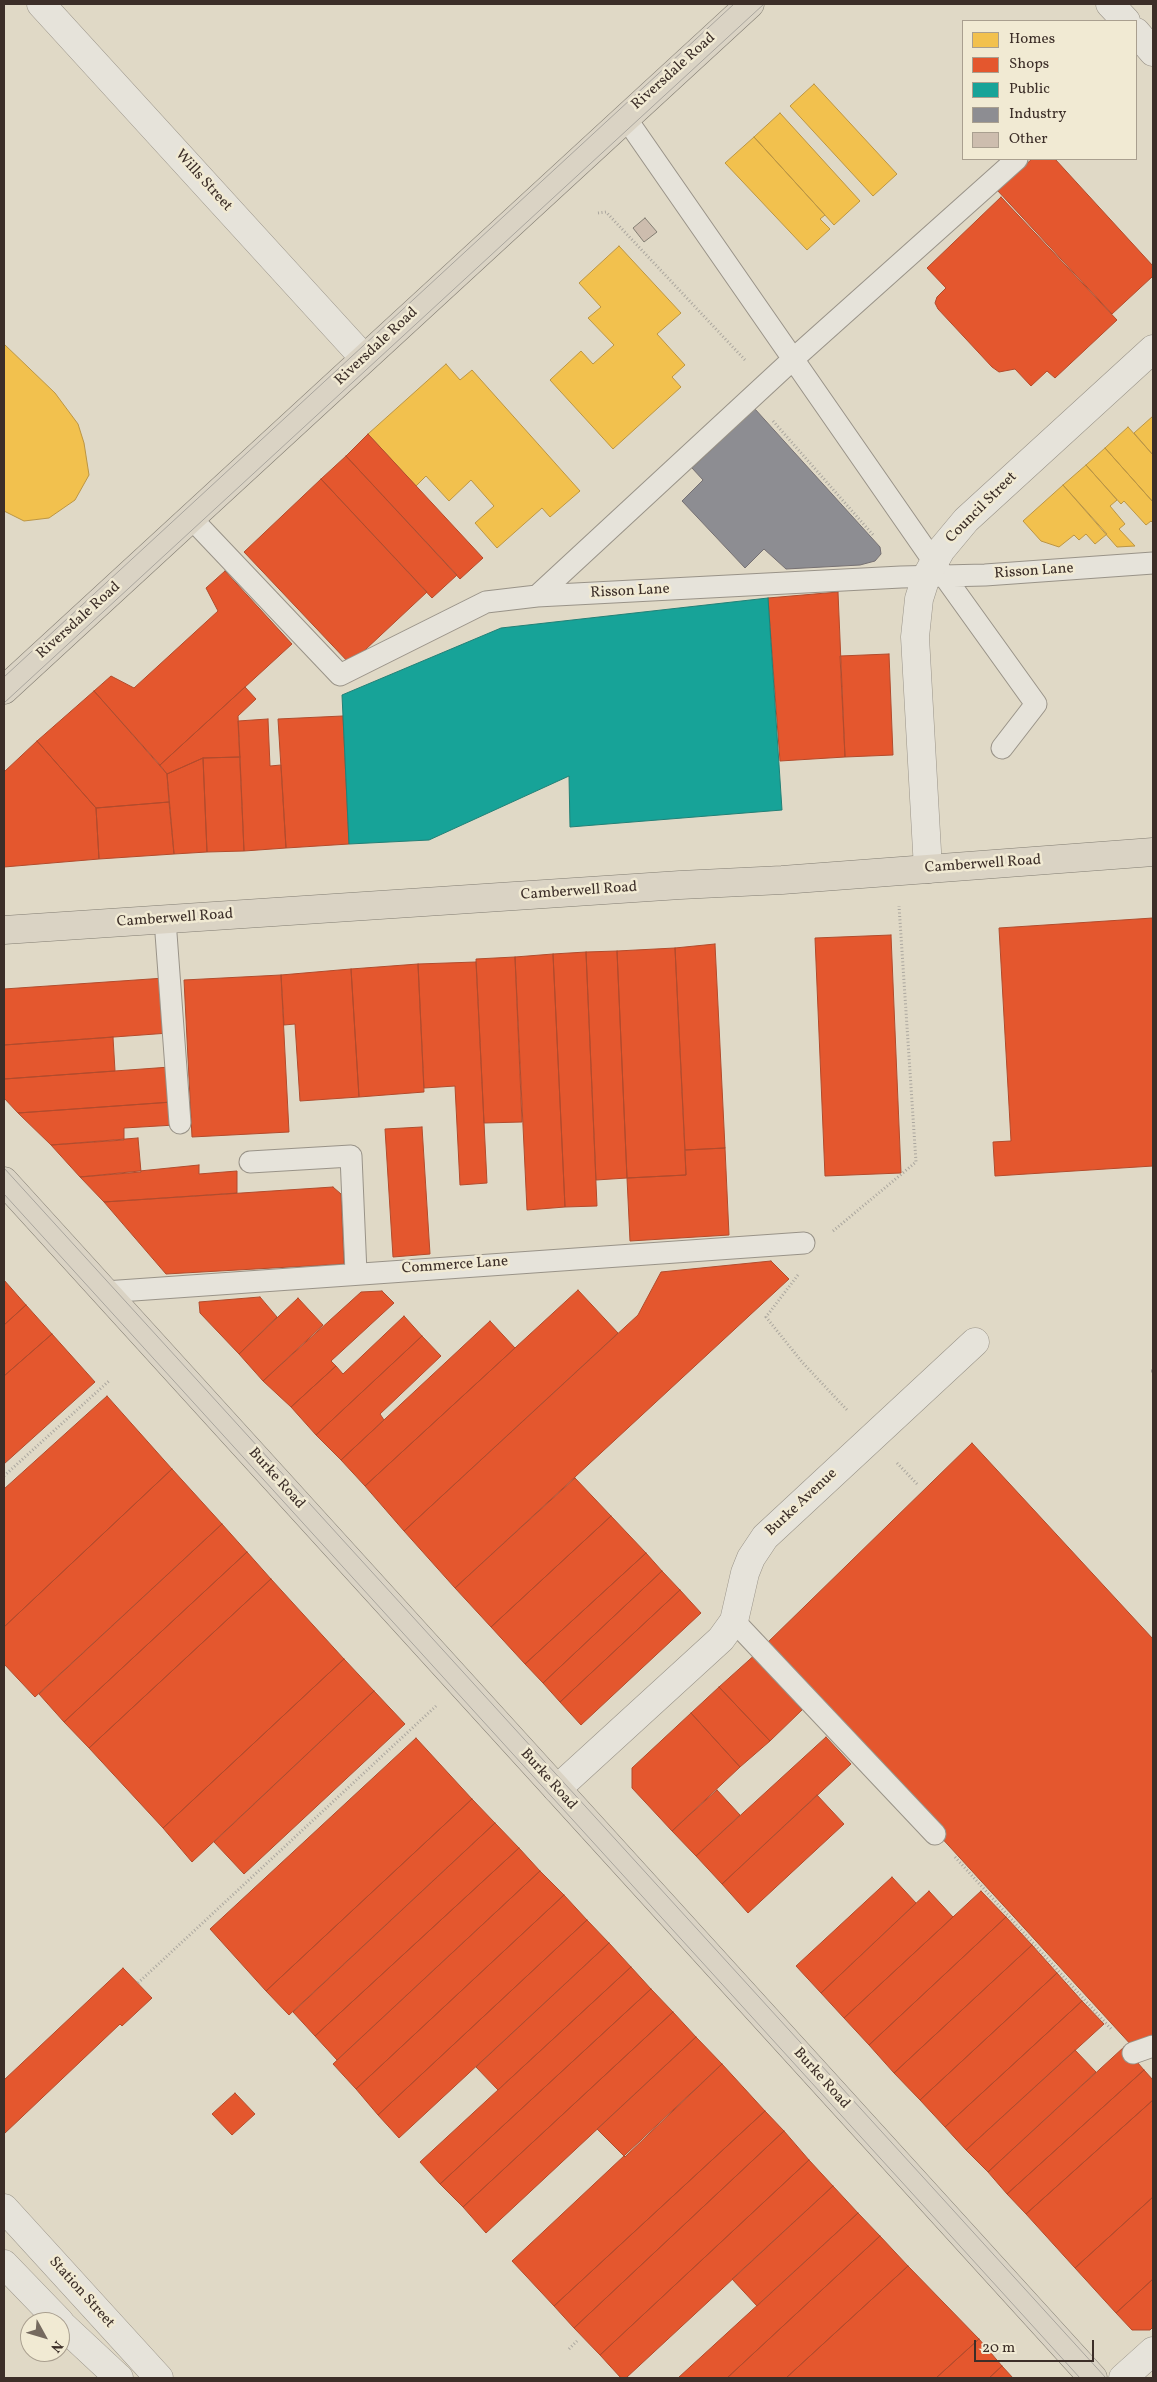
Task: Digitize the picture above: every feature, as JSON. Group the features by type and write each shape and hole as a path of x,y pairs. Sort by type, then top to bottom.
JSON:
{"main road":[{"name":"Riversdale Road","path":"4,690 750,4"},
{"name":"Camberwell Road","path":"4,930 680,885 782,880 1153,852"},
{"name":"Burke Road","path":"4,1181 462,1682 1093,2378"}],"street":[{"name":"Wills Street","path":"42,4 364,358"},
{"path":"1110,4 1125,20"},
{"name":"Council Street","path":"928,869 915,637 918,600 927,573 950,538 966,520 1153,349"},
{"name":"Burke Avenue","path":"557,1789 722,1639 734,1621 744,1573 751,1558 765,1537 975,1342"},
{"name":"Station Street","path":"4,2209 159,2378"},
{"path":"4,2264 50,2312"},
{"path":"70,2331 120,2378"},
{"path":"99,2359 121,2337"},
{"path":"1123,2378 1153,2351"}],"lane":[{"path":"625,117 794,360 927,573 1036,704 1002,748"},
{"path":"537,596 1016,160"},
{"name":"Risson Lane","path":"192,518 340,676 486,602 537,596 927,573 1153,563"},
{"path":"165,920 180,1123"},
{"path":"250,1162 351,1156 356,1273"},
{"name":"Commerce Lane","path":"105,1292 804,1243"},
{"path":"734,1621 935,1834"},
{"path":"1133,2053 1153,2046"}],"path":[{"path":"598,213 606,212 760,391 887,550 927,573"},
{"path":"829,1234 916,1162 896,871"},
{"path":"799,1274 766,1317 802,1362 918,1485"},
{"path":"4,1476 110,1380"},
{"path":"138,1983 462,1682"},
{"path":"935,1834 1133,2053"},
{"path":"569,2349 577,2341"}],"building: Homes":[{"path":"814,84 897,174 873,196 790,106"},
{"path":"780,113 860,201 834,225 754,137"},
{"path":"754,137 825,215 820,219 830,229 807,250 725,163"},
{"path":"619,246 681,313 657,334 685,365 672,377 681,387 613,449 550,380 581,351 593,364 614,345 588,318 601,307 579,283"},
{"path":"4,344 55,393 78,424 84,443 89,475 75,500 49,518 24,521 4,511"},
{"path":"446,364 460,380 472,370 580,491 550,517 542,508 497,548 475,523 494,506 471,480 449,501 426,476 416,486 368,434"},
{"path":"1153,416 1153,455 1134,433"},
{"path":"1128,427 1153,455 1153,502 1105,448"},
{"path":"1105,448 1153,502 1153,523 1151,521 1146,525 1124,501 1121,504 1086,465"},
{"path":"1086,465 1117,500 1110,506 1125,524 1119,529 1135,546 1117,547 1063,485"},
{"path":"1063,485 1107,534 1095,544 1086,534 1079,540 1074,535 1059,547 1041,541 1023,521"}],"building: Shops":[{"path":"1031,160 1056,160 1153,266 1153,276 1112,314 997,190"},
{"path":"1001,197 1117,320 1055,378 1047,371 1031,386 1015,369 999,372 992,367 938,309 935,303 937,297 946,288 927,268"},
{"path":"368,434 483,558 460,579 346,456"},
{"path":"346,456 457,575 432,598 321,479"},
{"path":"321,479 427,592 350,664 244,552"},
{"path":"225,571 292,644 160,765 94,691 111,676 134,688 218,611 206,588"},
{"path":"838,592 845,757 780,761 768,598"},
{"path":"889,654 893,755 845,757 840,656"},
{"path":"245,687 256,699 238,716 240,757 203,758 167,774 160,765"},
{"path":"94,691 167,774 169,802 96,808 37,741"},
{"path":"343,716 349,844 286,848 278,719"},
{"path":"268,719 270,766 281,765 286,848 244,851 238,721"},
{"path":"37,741 96,808 99,859 4,867 4,772"},
{"path":"240,757 244,851 207,852 203,758"},
{"path":"203,758 207,852 174,854 167,774"},
{"path":"169,802 174,854 99,859 96,808"},
{"path":"1153,918 1153,1166 995,1176 993,1142 1011,1141 999,928"},
{"path":"891,935 901,1173 825,1176 815,938"},
{"path":"715,944 725,1148 685,1150 675,948"},
{"path":"675,948 686,1175 627,1178 617,951"},
{"path":"617,951 627,1178 596,1180 586,952"},
{"path":"586,952 597,1206 565,1207 553,954"},
{"path":"553,954 565,1207 527,1210 515,957"},
{"path":"515,957 522,1122 484,1123 476,959"},
{"path":"476,962 487,1183 460,1185 455,1086 424,1088 418,964"},
{"path":"418,964 424,1092 359,1097 351,969"},
{"path":"351,969 359,1097 300,1101 295,1024 284,1025 281,975"},
{"path":"281,975 289,1132 192,1137 184,980"},
{"path":"165,978 169,1033 4,1045 4,989"},
{"path":"113,1037 115,1071 4,1079 4,1045"},
{"path":"170,1067 172,1102 18,1113 4,1098 4,1079"},
{"path":"172,1102 175,1125 124,1128 124,1140 51,1145 18,1113"},
{"path":"422,1127 430,1254 393,1257 385,1129"},
{"path":"138,1138 141,1172 80,1177 51,1145"},
{"path":"725,1148 729,1235 630,1241 627,1178 686,1175 685,1150"},
{"path":"199,1165 199,1174 237,1171 237,1193 104,1202 80,1177"},
{"path":"333,1187 341,1194 344,1264 166,1274 104,1202"},
{"path":"771,1261 789,1279 455,1588 404,1531 638,1315 661,1272"},
{"path":"4,1280 26,1305 4,1325"},
{"path":"578,1290 618,1333 404,1531 365,1486"},
{"path":"382,1291 394,1303 331,1361 336,1366 291,1407 263,1381 361,1292"},
{"path":"260,1297 277,1317 239,1354 200,1313 199,1302"},
{"path":"298,1298 323,1325 263,1381 239,1354"},
{"path":"26,1305 52,1334 4,1376 4,1325"},
{"path":"404,1316 422,1336 316,1435 291,1407 336,1366 343,1374"},
{"path":"490,1321 515,1348 365,1486 341,1460"},
{"path":"52,1334 95,1382 4,1464 4,1376"},
{"path":"422,1336 441,1356 380,1414 384,1420 341,1460 316,1435"},
{"path":"107,1396 172,1469 4,1627 4,1489"},
{"path":"972,1443 1153,1639 1153,2040 1133,2047 765,1645"},
{"path":"172,1469 222,1524 35,1697 4,1664 4,1627"},
{"path":"575,1478 611,1516 491,1627 455,1588"},
{"path":"611,1516 646,1553 525,1664 491,1627"},
{"path":"222,1524 247,1552 64,1722 39,1694"},
{"path":"247,1552 271,1579 89,1748 64,1722"},
{"path":"646,1553 662,1571 543,1683 525,1664"},
{"path":"662,1571 680,1590 560,1702 543,1683"},
{"path":"271,1579 344,1659 163,1828 89,1748"},
{"path":"680,1590 701,1613 581,1725 560,1702"},
{"path":"758,1652 802,1710 770,1741 719,1687"},
{"path":"344,1659 374,1691 192,1862 163,1828"},
{"path":"719,1687 770,1741 740,1767 691,1713"},
{"path":"374,1691 405,1724 244,1874 214,1842"},
{"path":"691,1713 740,1767 672,1831 632,1788 632,1768"},
{"path":"826,1737 851,1764 722,1884 696,1856"},
{"path":"416,1738 472,1799 266,1991 210,1929"},
{"path":"717,1790 740,1815 696,1856 672,1831"},
{"path":"817,1795 844,1824 748,1913 722,1884"},
{"path":"472,1799 495,1823 289,2015 266,1991"},
{"path":"495,1823 519,1848 315,2036 293,2012"},
{"path":"519,1848 540,1871 337,2060 315,2036"},
{"path":"540,1871 564,1895 356,2089 333,2064"},
{"path":"892,1877 916,1903 821,1993 796,1966"},
{"path":"929,1891 953,1917 844,2018 821,1993"},
{"path":"981,1891 1006,1917 869,2045 844,2018"},
{"path":"564,1895 587,1920 378,2115 356,2089"},
{"path":"1006,1917 1032,1945 894,2073 869,2045"},
{"path":"587,1920 609,1943 399,2138 378,2115"},
{"path":"609,1943 631,1967 498,2090 476,2067"},
{"path":"1032,1945 1057,1973 920,2100 894,2073"},
{"path":"631,1967 651,1989 440,2184 420,2162"},
{"path":"123,1968 152,1998 122,2026 120,2024 4,2134 4,2080"},
{"path":"1057,1973 1082,2001 945,2127 920,2100"},
{"path":"651,1989 673,2012 463,2207 440,2184"},
{"path":"1082,2001 1104,2024 966,2150 945,2127"},
{"path":"673,2012 696,2037 486,2233 463,2207"},
{"path":"696,2037 722,2064 625,2157 597,2129"},
{"path":"1124,2047 1144,2070 1007,2194 988,2172"},
{"path":"1075,2050 1096,2072 988,2172 966,2150"},
{"path":"722,2064 765,2111 554,2306 512,2261"},
{"path":"1144,2070 1153,2080 1153,2100 1026,2214 1007,2194"},
{"path":"235,2093 255,2114 232,2135 212,2114"},
{"path":"1153,2100 1153,2197 1075,2268 1026,2214"},
{"path":"765,2111 784,2131 574,2328 554,2306"},
{"path":"784,2131 809,2160 600,2355 574,2328"},
{"path":"809,2160 833,2186 626,2378 621,2378 600,2355"},
{"path":"833,2186 858,2213 757,2306 732,2279"},
{"path":"1153,2197 1153,2279 1116,2313 1075,2268"},
{"path":"858,2213 880,2236 727,2378 678,2378"},
{"path":"880,2236 908,2266 786,2378 727,2378"},
{"path":"908,2266 979,2339 936,2378 786,2378"},
{"path":"1153,2279 1153,2327 1150,2330 1132,2330 1116,2313"},
{"path":"979,2339 1002,2366 989,2378 936,2378"},
{"path":"1002,2366 1013,2378 989,2378"}],"building: Public":[{"path":"768,598 782,810 570,827 569,776 429,840 349,844 342,695 501,628"}],"building: Industry":[{"path":"755,409 880,547 881,554 875,561 860,565 786,569 764,549 745,568 682,501 703,480 692,468"}],"building: Other":[{"path":"645,218 657,232 644,242 633,228"}],"tram line":[{"path":"4,677 734,4"},
{"path":"4,703 764,4"},
{"path":"4,1168 1106,2378"},
{"path":"4,1194 1080,2378"}]}
